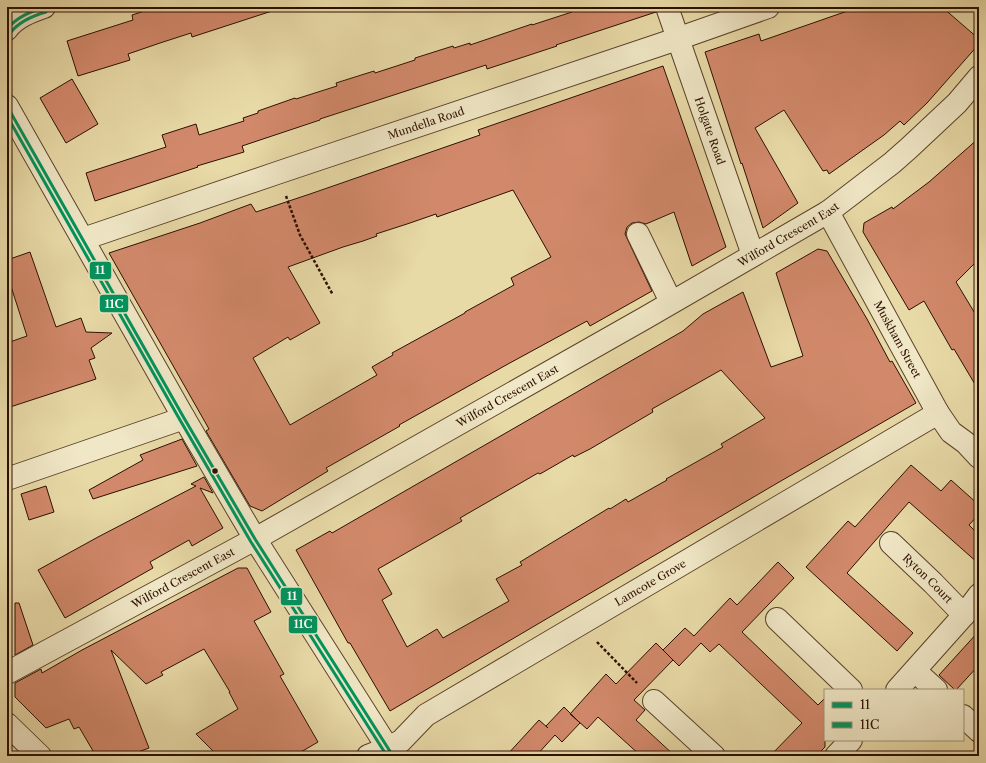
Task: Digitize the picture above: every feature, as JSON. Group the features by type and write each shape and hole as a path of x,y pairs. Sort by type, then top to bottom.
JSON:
{"street":[{"path":"7,29 16,19 44,7"},
{"name":"Holgate Road","path":"667,7 753,255"},
{"name":"Mundella Road","path":"83,240 276,173 677,39 768,7"},
{"name":"Wilford Crescent East","path":"7,673 255,539 828,212 892,163 909,148 956,103 979,77"},
{"path":"7,106 184,418 255,539 390,752"},
{"name":"Muskham Street","path":"828,212 938,413 951,432 966,443 979,458"},
{"path":"638,234 671,302"},
{"name":"Lamcote Grove","path":"368,756 390,752 426,715 938,413"},
{"path":"7,480 184,418"},
{"name":"Ryton Court","path":"891,543 964,615"},
{"path":"898,689 964,615 979,595"},
{"path":"777,619 850,689"},
{"path":"915,671 935,689"},
{"path":"654,701 714,756"},
{"path":"964,717 979,731"},
{"path":"7,724 40,756"},
{"path":"836,756 850,741"}],"path":[{"path":"276,173 300,235 333,295"},
{"path":"582,623 593,638 654,701"}],"building":[{"path":"157,7 271,7 272,11 192,37 191,33 160,43 128,54 130,60 78,76 67,41 133,20 132,15"},
{"path":"570,7 655,7 656,12 487,69 486,65 320,119 242,146 244,152 197,166 198,167 95,201 86,173 166,147 162,135 196,124 199,135 244,121 243,118 258,113 258,111 295,98 296,99 337,86 336,83 374,71 375,73 453,46 454,48 470,43 470,45 572,12"},
{"path":"859,7 942,7 979,39 979,44 927,103 904,125 900,121 884,135 829,174 827,170 823,171 784,110 755,128 798,203 763,228 705,52 759,34 761,41"},
{"path":"663,66 726,247 692,266 674,212 646,224 639,222 632,223 627,227 625,234 652,291 590,326 587,321 399,425 400,426 326,468 328,471 262,511 250,506 206,431 209,429 109,253 200,223 251,204 256,212 310,194 480,135 478,130","holes":["513,190 551,257 511,278 514,285 392,353 393,355 372,367 377,375 290,425 253,358 288,337 290,340 320,323 288,267 377,236 376,234 436,214 437,217"]},
{"path":"72,79 98,124 66,143 40,98"},
{"path":"979,138 979,259 956,282 979,320 979,391 954,349 952,350 924,301 909,310 863,232 864,223 892,207 893,209 929,182"},
{"path":"818,249 827,251 867,319 890,362 892,361 916,403 390,711 350,643 348,643 296,550 330,531 332,533 683,331 703,314 743,292 771,367 803,356 776,273","holes":["721,370 765,418 721,444 723,447 628,502 626,499 610,509 609,508 520,562 522,565 496,579 509,601 443,638 437,629 407,647 382,600 392,594 378,569 462,521 460,518 538,473 540,474 573,455 574,457 590,449 653,412 652,409"]},
{"path":"30,252 56,327 81,318 86,332 112,333 91,348 95,358 89,360 96,379 7,408 7,343 27,336 7,274 7,260"},
{"path":"182,439 197,466 93,499 89,490 143,460 140,455"},
{"path":"911,465 941,491 951,480 979,505 979,514 969,525 979,535 979,564 909,502 847,573 913,633 897,651 806,567 848,521 855,527"},
{"path":"204,477 213,493 200,488 223,528 192,546 189,540 150,562 153,568 65,618 38,570 196,486 191,484"},
{"path":"46,486 54,512 29,520 21,494"},
{"path":"778,562 794,578 742,632 818,705 824,699 825,747 816,756 770,756 802,723 719,644 710,652 701,643 679,666 663,650 685,628 694,636 730,598 737,605"},
{"path":"238,568 247,568 271,612 254,621 284,674 280,676 318,742 294,756 218,756 196,734 238,709 230,692 204,649 161,672 163,675 146,684 111,650 149,748 127,756 96,756 79,727 74,729 69,719 46,728 15,697 15,683 41,669 42,673 82,650"},
{"path":"15,603 19,603 33,645 15,655"},
{"path":"979,631 979,665 957,689 954,689 939,675"},
{"path":"656,643 673,660 634,700 645,710 636,720 675,756 641,756 598,717 587,729 570,714 606,674 616,684"},
{"path":"564,707 580,723 562,742 555,735 536,756 506,756 539,720 548,728 546,726"}],"transit line":[{"name":"11","path":"7,29 19,18 44,7"},
{"name":"11C","path":"11,32 27,19 46,12"},
{"name":"11","path":"7,106 184,418 255,539 393,756"},
{"name":"11C","path":"7,116 251,542 387,756"}]}
